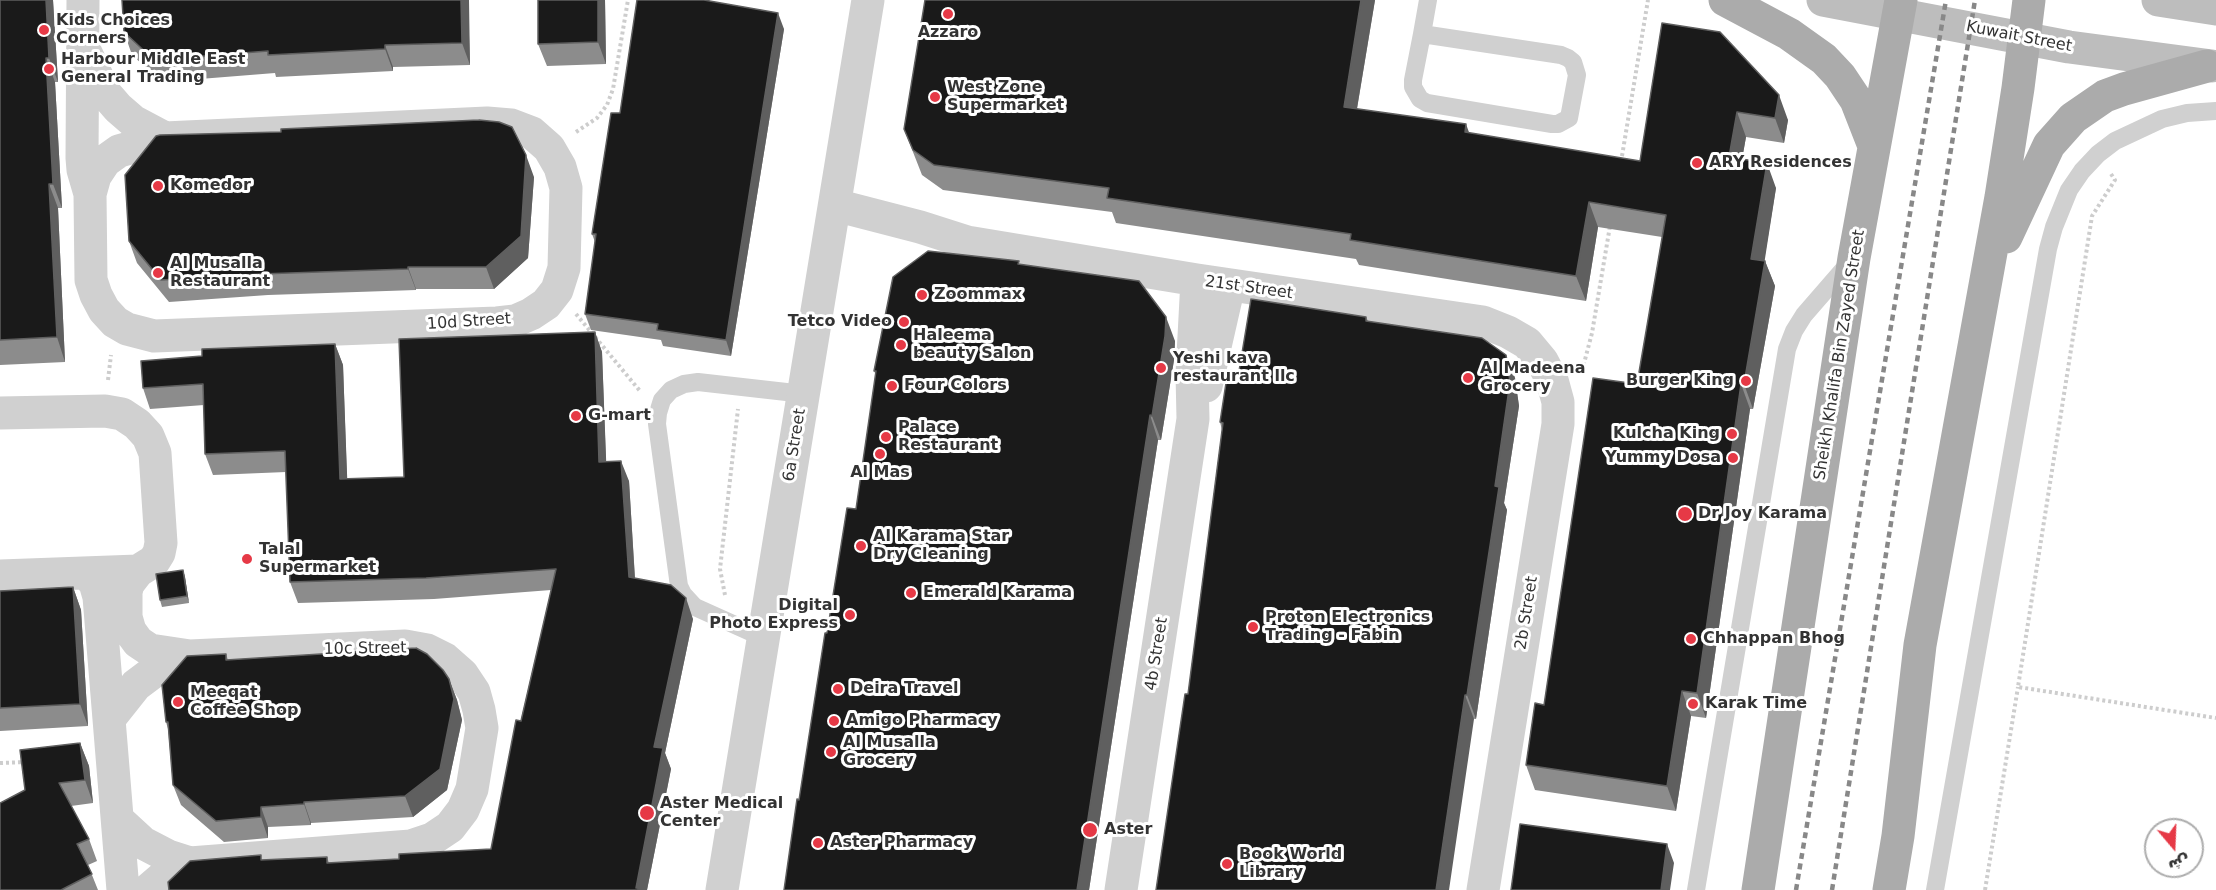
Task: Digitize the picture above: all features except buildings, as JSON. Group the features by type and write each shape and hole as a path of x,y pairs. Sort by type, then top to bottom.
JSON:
{"main road":[{"path":"1725,0 1789,34 1824,60 1840,76 1856,100 1874,147"},
{"name":"Kuwait Street","path":"1823,0 1900,7 2069,47 2211,66"},
{"path":"1889,890 1898,837 1920,645 1985,285 2018,88 2029,0"},
{"path":"2157,0 2216,9"},
{"name":"Sheikh Khalifa Bin Zayed Street","path":"1758,890 1854,258 1900,7"},
{"path":"1985,285 2040,160 2054,138 2073,118 2105,96 2211,66"}],"street":[{"name":"10d Street","path":"83,0 82,158 83,171 90,194"},
{"name":"6a Street","path":"722,890 868,0"},
{"name":"10d Street","path":"83,46 105,93 118,108 133,121 165,138"},
{"name":"10d Street","path":"487,123 511,125 532,133 549,148 560,167 566,188 564,268 557,290 546,304 515,321 154,336 127,329 115,321 104,310 91,280 90,194 95,176 105,162 119,151 165,138 487,123"},
{"name":"21st Street","path":"833,217 920,227 967,243 1483,322 1508,332 1527,344"},
{"name":"4b Street","path":"1121,890 1193,419 1212,364 1213,282"},
{"name":"2b Street","path":"1483,890 1558,424 1558,402 1552,380 1542,361 1527,344"},
{"path":"0,413 105,411 122,414 137,424 148,436 155,453 161,543 154,561 138,571 0,576"},
{"name":"10c Street","path":"138,571 128,584 126,617 130,631 138,642 150,650 190,656 405,646 427,651 445,659 462,674 474,692 482,728 472,789 463,810 450,827 432,839 411,846 190,863 169,872 148,890"},
{"path":"86,573 95,583 99,597 123,890"},
{"name":"10c Street","path":"109,719 136,685 170,663 190,656"},
{"name":"10c Street","path":"118,820 131,835 143,843 168,856 190,863"}],"lane":[{"path":"1422,34 1561,55 1568,58 1573,62 1577,75 1569,118 1558,124 1552,124 1427,103 1420,99 1413,87 1413,80 1428,0"},
{"path":"1935,890 2048,249 2054,227 2069,190 2098,154 2138,129 2162,119 2187,113 2216,111"},
{"path":"1696,890 1787,349 1804,315 1854,258"},
{"path":"764,638 695,608 688,602 679,586 657,424 658,413 662,400 672,390 684,384 698,382 804,394"}],"path":[{"path":"549,148 585,126 607,105 613,89 628,0"},
{"path":"1619,172 1648,0"},
{"path":"1985,890 2092,216 2115,180 2098,154"},
{"path":"1582,373 1592,333 1612,218"},
{"path":"557,290 658,413"},
{"path":"105,411 115,321"},
{"path":"731,624 720,569 741,387"},
{"path":"2018,687 2216,718"},
{"path":"0,763 34,761"}],"railway":[{"path":"1796,890 1946,0"},
{"path":"1832,890 1975,0"}],"place":[{"name":"Azzaro","path":"948,14"},
{"name":"Kids Choices Corners","path":"44,30"},
{"name":"Harbour Middle East General Trading","path":"49,69"},
{"name":"West Zone Supermarket","path":"935,97"},
{"name":"ARY Residences","path":"1697,163"},
{"name":"Komedor","path":"158,186"},
{"name":"Al Musalla Restaurant","path":"158,273"},
{"name":"Zoommax","path":"922,295"},
{"name":"Tetco Video","path":"904,322"},
{"name":"Haleema beauty Salon","path":"901,345"},
{"name":"Yeshi kava restaurant llc","path":"1161,368"},
{"name":"Al Madeena Grocery","path":"1468,378"},
{"name":"Burger King","path":"1746,381"},
{"name":"Four Colors","path":"892,386"},
{"name":"G-mart","path":"576,416"},
{"name":"Kulcha King","path":"1732,434"},
{"name":"Palace Restaurant","path":"886,437"},
{"name":"Al Mas","path":"880,454"},
{"name":"Yummy Dosa","path":"1733,458"},
{"name":"Dr Joy Karama","path":"1685,514"},
{"name":"Al Karama Star Dry Cleaning","path":"861,546"},
{"name":"Talal Supermarket","path":"247,559"},
{"name":"Emerald Karama","path":"911,593"},
{"name":"Digital Photo Express","path":"850,615"},
{"name":"Proton Electronics Trading - Fabin","path":"1253,627"},
{"name":"Chhappan Bhog","path":"1691,639"},
{"name":"Deira Travel","path":"838,689"},
{"name":"Meeqat Coffee Shop","path":"178,702"},
{"name":"Karak Time","path":"1693,704"},
{"name":"Amigo Pharmacy","path":"834,721"},
{"name":"Al Musalla Grocery","path":"831,752"},
{"name":"Aster Medical Center","path":"647,813"},
{"name":"Aster","path":"1090,830"},
{"name":"Aster Pharmacy","path":"818,843"},
{"name":"Book World Library","path":"1227,864"}]}
